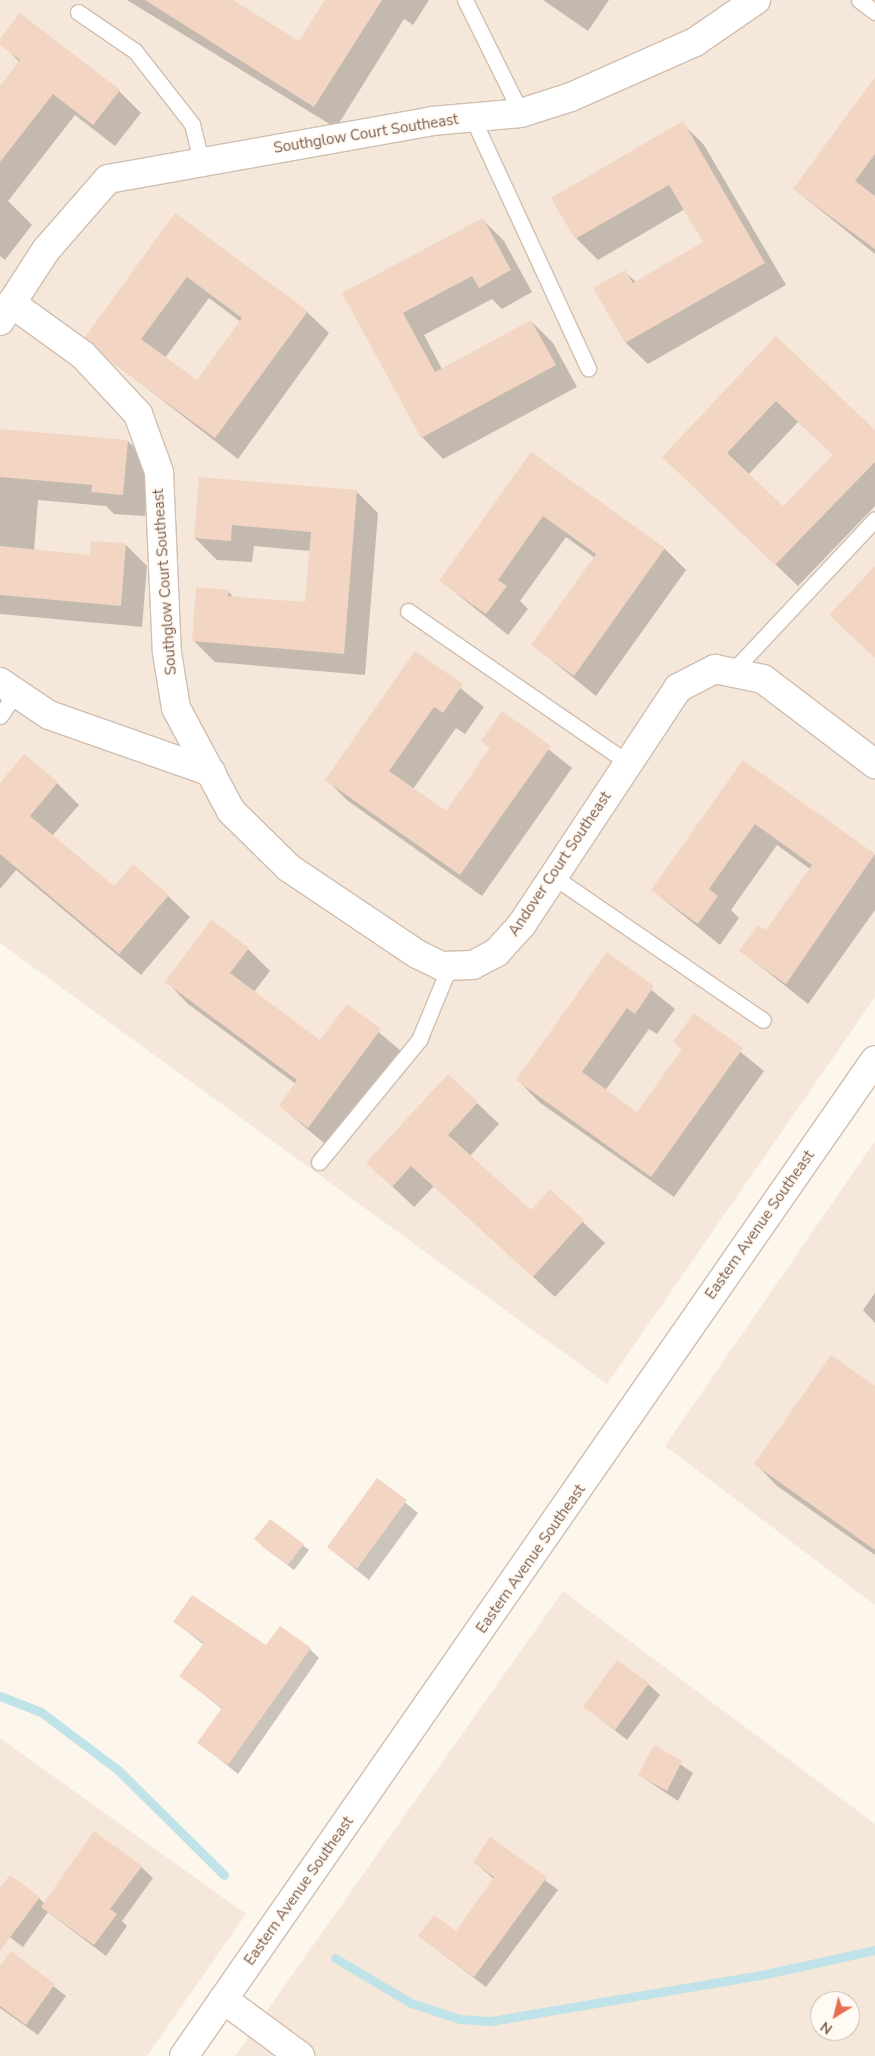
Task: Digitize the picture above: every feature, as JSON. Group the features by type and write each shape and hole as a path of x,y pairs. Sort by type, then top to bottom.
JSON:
{"street":[{"name":"Southglow Court Southeast","path":"211,772 176,708 167,653 158,472 138,414 83,355 6,312 46,250 108,179 201,160 472,117 521,113 571,97 695,42 756,0"},
{"name":"Andover Court Southeast","path":"211,772 231,811 289,868 416,954 450,966 473,965 497,952 522,924 678,688 715,669 763,678 875,764"},
{"path":"8,687 49,715 211,772"},
{"name":"Eastern Avenue Southeast","path":"184,2056 875,1060"},
{"path":"224,1999 300,2056"}],"lane":[{"path":"466,0 521,113"},
{"path":"859,0 875,12"},
{"path":"78,12 136,51 192,124 201,160"},
{"path":"472,117 588,368"},
{"path":"732,672 875,519"},
{"path":"408,611 628,763"},
{"path":"0,716 8,687"},
{"path":"554,877 763,1020"},
{"path":"319,1162 419,1040 450,966"}],"shaded area":[{"path":"0,0 875,0 875,997 607,1384 0,943"},
{"path":"875,1141 875,1605 665,1446"},
{"path":"563,1591 875,1824 875,2056 235,2056"},
{"path":"0,1738 246,1914 147,2056 0,2056"}],"building":[{"path":"145,0 233,0 299,41 325,0 382,0 314,107"},
{"path":"20,13 120,90 93,125 53,94 0,162 0,86 20,60 0,45 0,39"},
{"path":"875,77 875,154 855,181 875,196 875,249 793,189"},
{"path":"683,121 765,263 625,343 593,288 625,270 633,283 703,242 669,185 575,239 551,198"},
{"path":"175,213 308,311 215,438 111,362 85,337","holes":["187,277 242,318 197,380 141,339"]},
{"path":"483,218 511,270 479,288 472,276 403,313 435,372 531,320 556,365 421,438 342,293"},
{"path":"776,336 875,430 875,462 775,565 662,457","holes":["776,401 833,455 783,506 727,453"]},
{"path":"0,429 128,440 123,495 91,492 92,485 0,477"},
{"path":"531,452 665,548 574,676 531,645 596,554 543,516 498,580 507,586 486,614 439,581"},
{"path":"199,477 357,490 344,654 192,641 196,587 229,590 228,596 305,602 311,532 232,525 231,541 194,538"},
{"path":"91,541 126,543 121,606 0,595 0,546 90,555"},
{"path":"875,566 875,658 829,615"},
{"path":"415,651 463,684 443,713 434,707 389,771 446,811 490,748 481,741 502,711 551,746 460,875 325,780"},
{"path":"24,754 58,782 30,816 114,886 133,864 169,895 119,954 0,854 0,783"},
{"path":"743,760 875,854 786,984 739,951 758,925 766,930 812,865 755,824 709,889 718,896 698,924 651,890"},
{"path":"211,920 249,948 230,973 320,1040 347,1004 381,1029 308,1128 279,1106 297,1080 165,982"},
{"path":"607,952 654,986 635,1014 627,1008 582,1072 637,1112 682,1049 673,1042 694,1013 743,1048 651,1177 516,1080"},
{"path":"448,1074 478,1102 448,1135 531,1210 550,1189 584,1220 533,1277 411,1166 392,1187 366,1163"},
{"path":"831,1355 875,1386 875,1550 754,1464"},
{"path":"377,1478 407,1500 357,1569 327,1547"},
{"path":"270,1519 304,1544 288,1565 254,1539"},
{"path":"192,1595 266,1645 280,1626 311,1648 228,1765 197,1743 222,1708 179,1676 204,1643 173,1622"},
{"path":"617,1660 649,1683 615,1730 583,1707"},
{"path":"654,1745 682,1761 667,1791 638,1775"},
{"path":"94,1831 142,1866 110,1909 117,1914 94,1945 41,1907"},
{"path":"490,1837 547,1877 474,1977 418,1936 434,1915 456,1931 494,1877 473,1862"},
{"path":"10,1875 40,1897 0,1951 0,1888"},
{"path":"11,1951 55,1984 26,2025 0,2006 0,1966"}],"waterway":[{"path":"0,1696 41,1712 118,1770 224,1875"},
{"path":"335,1958 411,2003 460,2019 491,2021 761,1975 875,1950"}]}
